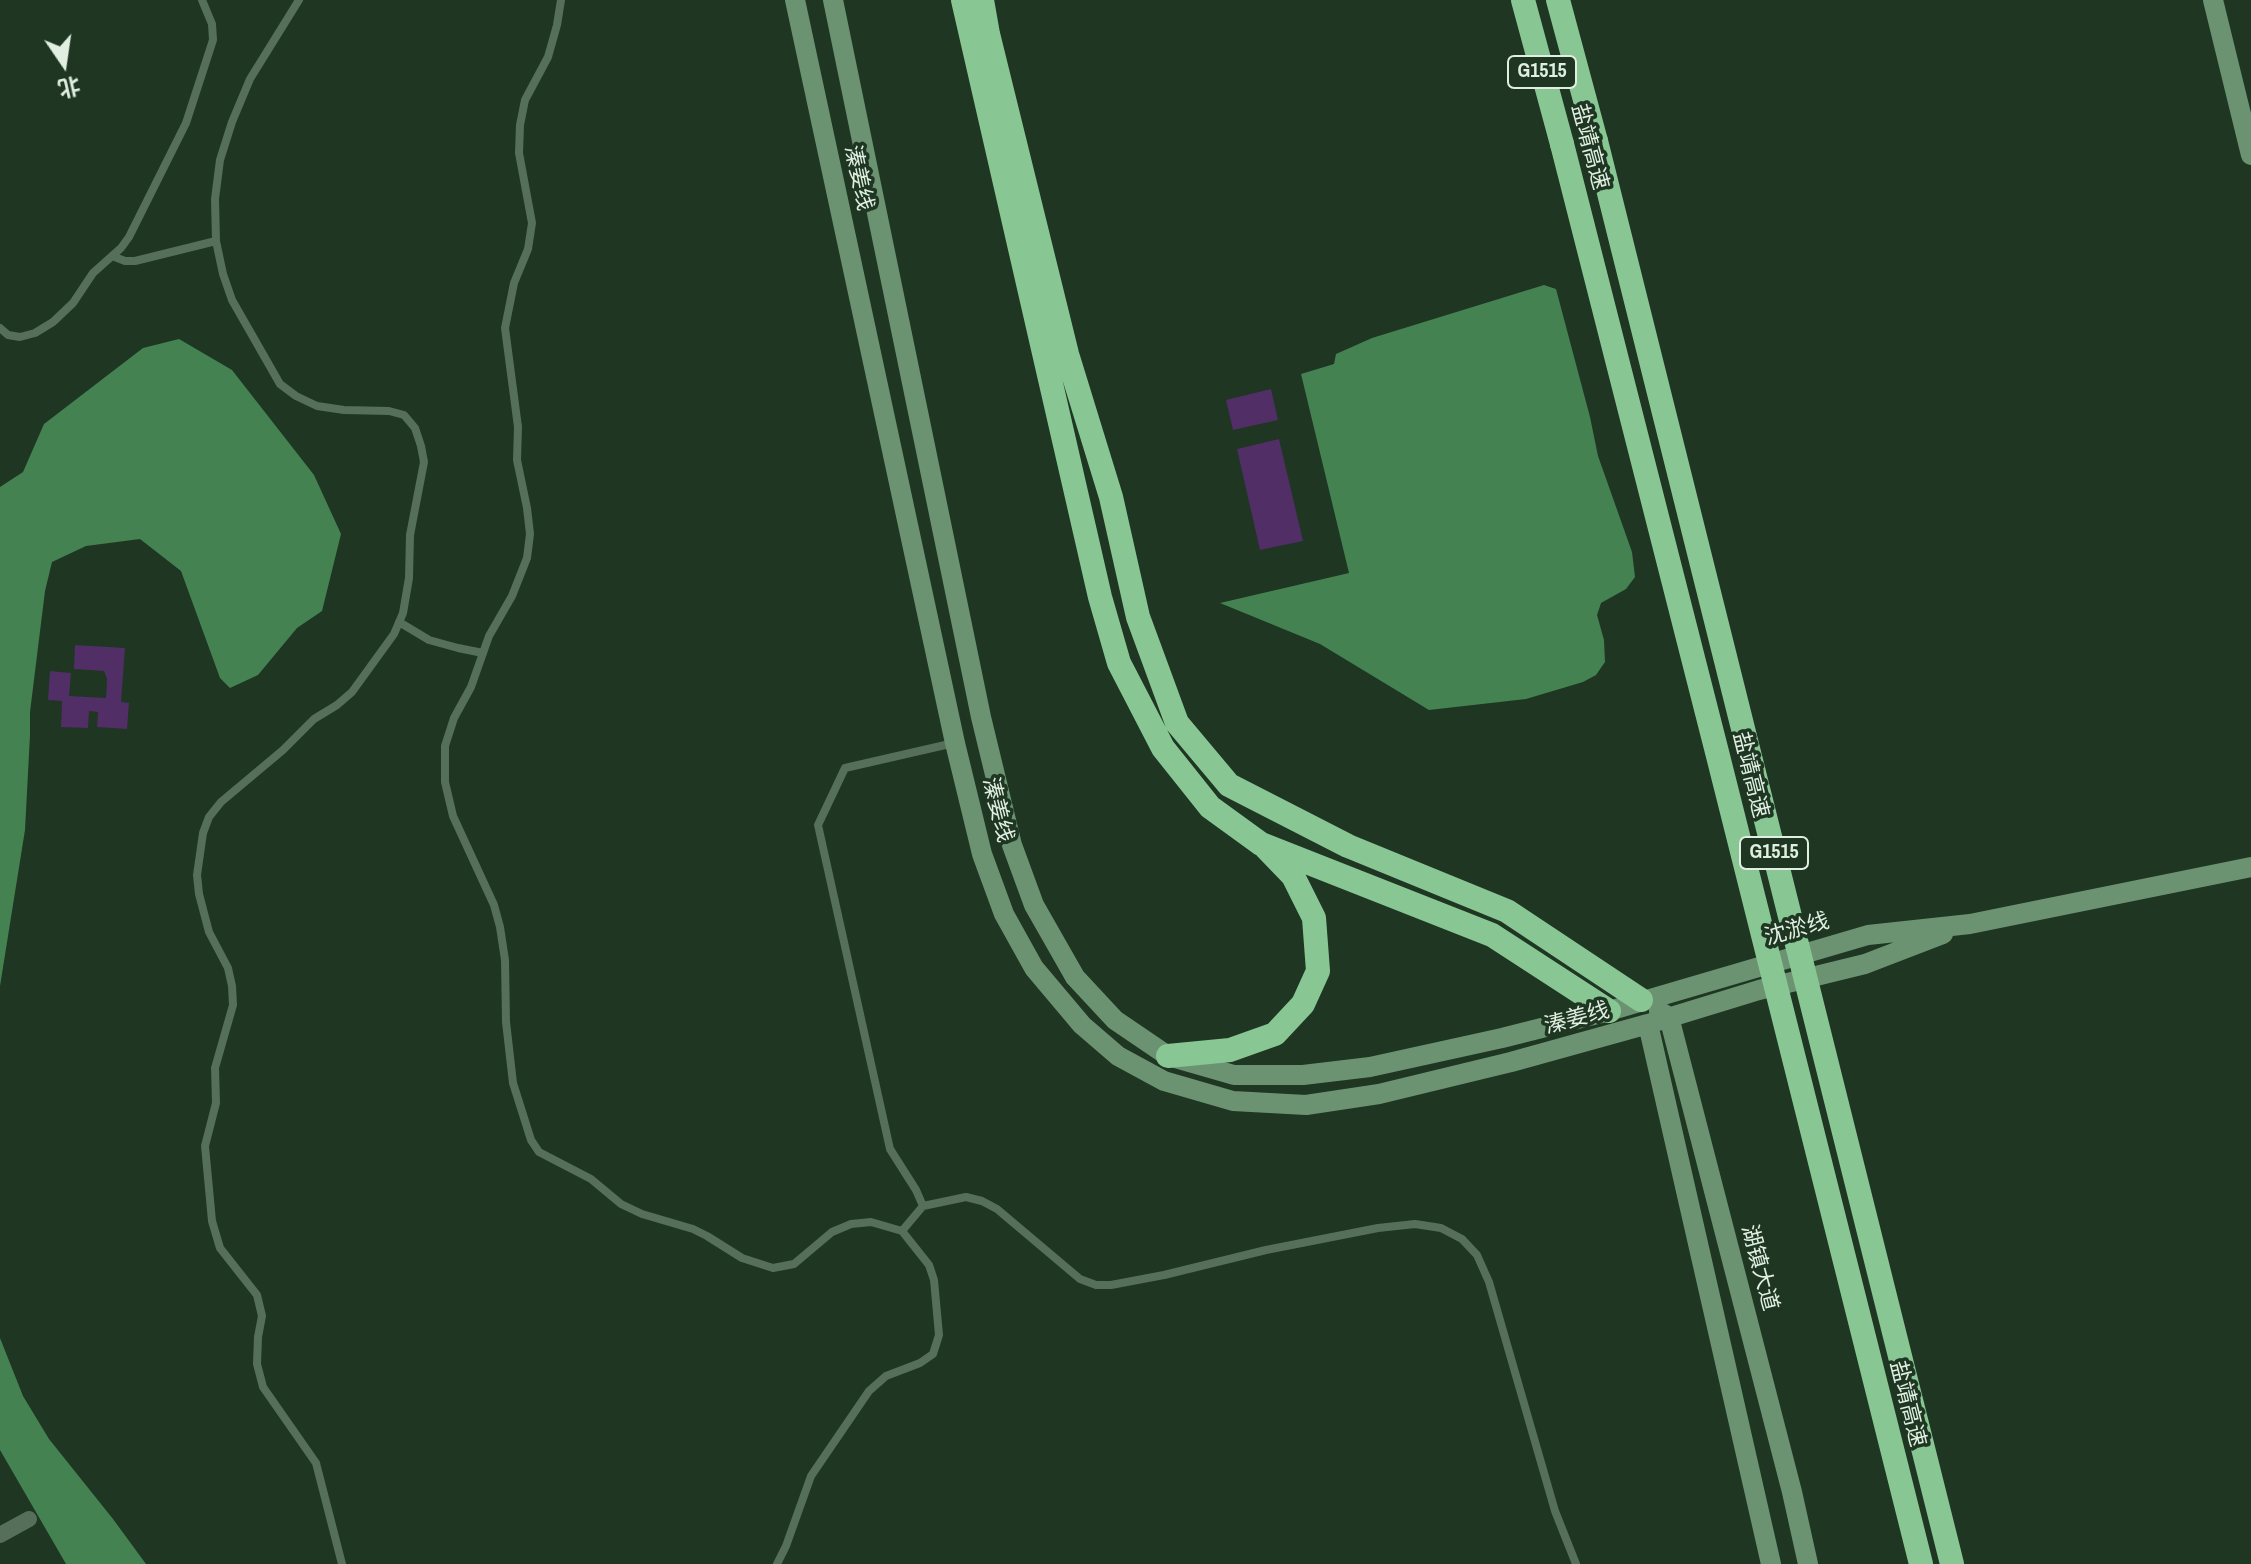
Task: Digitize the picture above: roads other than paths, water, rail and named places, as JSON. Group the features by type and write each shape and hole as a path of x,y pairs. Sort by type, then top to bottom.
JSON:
{"highway":[{"path":"963,0 1100,597 1119,663 1163,748 1210,807 1261,844 1293,876 1314,918 1318,971 1303,1004 1275,1034 1230,1050 1168,1056"},
{"path":"982,0 1067,354 1111,497 1138,617 1177,723 1229,785 1348,846 1507,911 1641,1000"},
{"name":"盐靖高速","path":"1558,0 1596,141 1952,1564"},
{"name":"盐靖高速","path":"1524,8 1562,144 1921,1564"},
{"path":"1261,844 1492,935 1609,1011"}],"main road":[{"name":"溱姜线","path":"795,0 955,743 982,854 1004,914 1034,968 1082,1025 1118,1056 1164,1081 1233,1101 1306,1105 1379,1094 1648,1024"},
{"name":"溱姜线","path":"833,0 981,717 1012,845 1034,905 1075,977 1115,1020 1168,1056 1234,1075 1303,1075 1370,1067 1502,1038 1641,1000"},
{"path":"2213,0 2251,155"},
{"name":"沈淤线","path":"1641,1000 1868,935 1970,924 2251,867"},
{"name":"沈淤线","path":"1648,1024 1759,990 1865,964 1970,924"},
{"path":"1641,1000 1669,1017"},
{"path":"1609,1011 1648,1024 1771,1564"},
{"name":"湖镇大道","path":"1669,1017 1808,1564"}],"street":[{"path":"0,1535 29,1519"}],"lane":[{"path":"0,328 8,335 20,337 35,333 53,322 73,303 93,273 129,237 186,123 213,40 212,24 202,0"},
{"path":"299,0 250,79 220,160 215,199 216,241 223,274 232,300 280,384 317,406 389,411 404,415 415,428 424,462 410,535 409,578 403,613 394,634 352,692 314,719 283,750 221,802 209,817 203,833 197,875 209,932 228,968 233,1005 215,1068 216,1103 205,1146 212,1221 220,1248 257,1295 262,1316 257,1364 263,1387 316,1463 342,1564"},
{"path":"561,0 548,57 525,100 520,125 519,153 532,223 528,249 514,283 505,328 518,427 517,460 530,534 527,558 512,596 489,636 471,687 454,718 445,746 445,782 453,816 494,905 500,927 513,1083 531,1140 539,1152 591,1179 621,1204 642,1214 693,1229 742,1258 773,1268 794,1264 831,1233 851,1224 871,1222 902,1231 929,1265 934,1280 939,1335 933,1354 920,1363 886,1376 869,1391 811,1476 777,1564"},
{"path":"112,256 135,261 216,241"},
{"path":"399,622 429,640 483,653"},
{"path":"923,1206 890,1149 818,825 845,768 955,743"},
{"path":"902,1231 923,1206 966,1197 982,1201 997,1209 1080,1279 1096,1285 1111,1285 1378,1228 1415,1224 1441,1228 1462,1239 1477,1255 1489,1282 1555,1511 1576,1564"}]}
